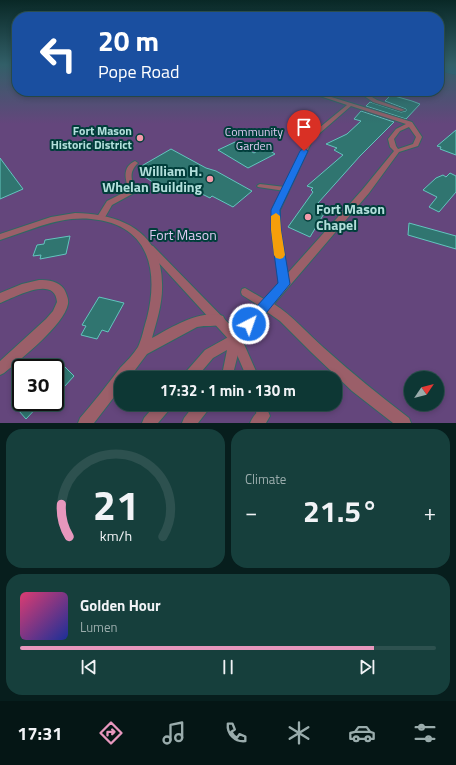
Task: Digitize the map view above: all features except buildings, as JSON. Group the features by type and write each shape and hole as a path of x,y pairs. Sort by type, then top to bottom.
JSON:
{"street":[{"path":"194,371 209,354 236,339 366,191 397,151 411,148 418,141 418,134 410,123 324,96"},
{"path":"284,284 276,230 276,210 310,138 351,104"},
{"path":"397,151 391,143 391,139 398,130 406,127 410,123"},
{"path":"0,237 44,221 58,218 81,216 101,217 118,222 136,233 148,246 155,263 157,277 156,295 149,332 143,350 84,423"},
{"path":"0,298 26,287 44,283 56,286 62,296 62,308 49,324 0,369"},
{"path":"266,305 284,317 315,348 357,386 404,423"},
{"path":"143,350 196,322 205,320 219,320"},
{"path":"228,371 236,339"},
{"path":"149,423 159,411"},
{"path":"189,423 198,411"}],"lane":[{"path":"367,96 375,101 403,110"},
{"path":"101,217 109,203 132,191 128,172 130,166 135,163"},
{"path":"260,186 285,189"},
{"path":"148,246 236,339 250,371"},
{"path":"245,292 266,305"}],"green space":[{"name":"Fort Mason","path":"0,84 12,84 12,96 444,96 444,84 456,84 456,423 0,423"}],"slow traffic":[{"path":"276,216 276,230 280,255"}],"place":[{"name":"Fort Mason Historic District","path":"140,138"},
{"name":"William H. Whelan Building","path":"210,179"},
{"name":"Fort Mason Chapel","path":"308,217"}],"route":[{"path":"249,324 284,284 276,230 276,210 304,151"}],"park label":[{"name":"Community Garden","path":"254,139"}]}
